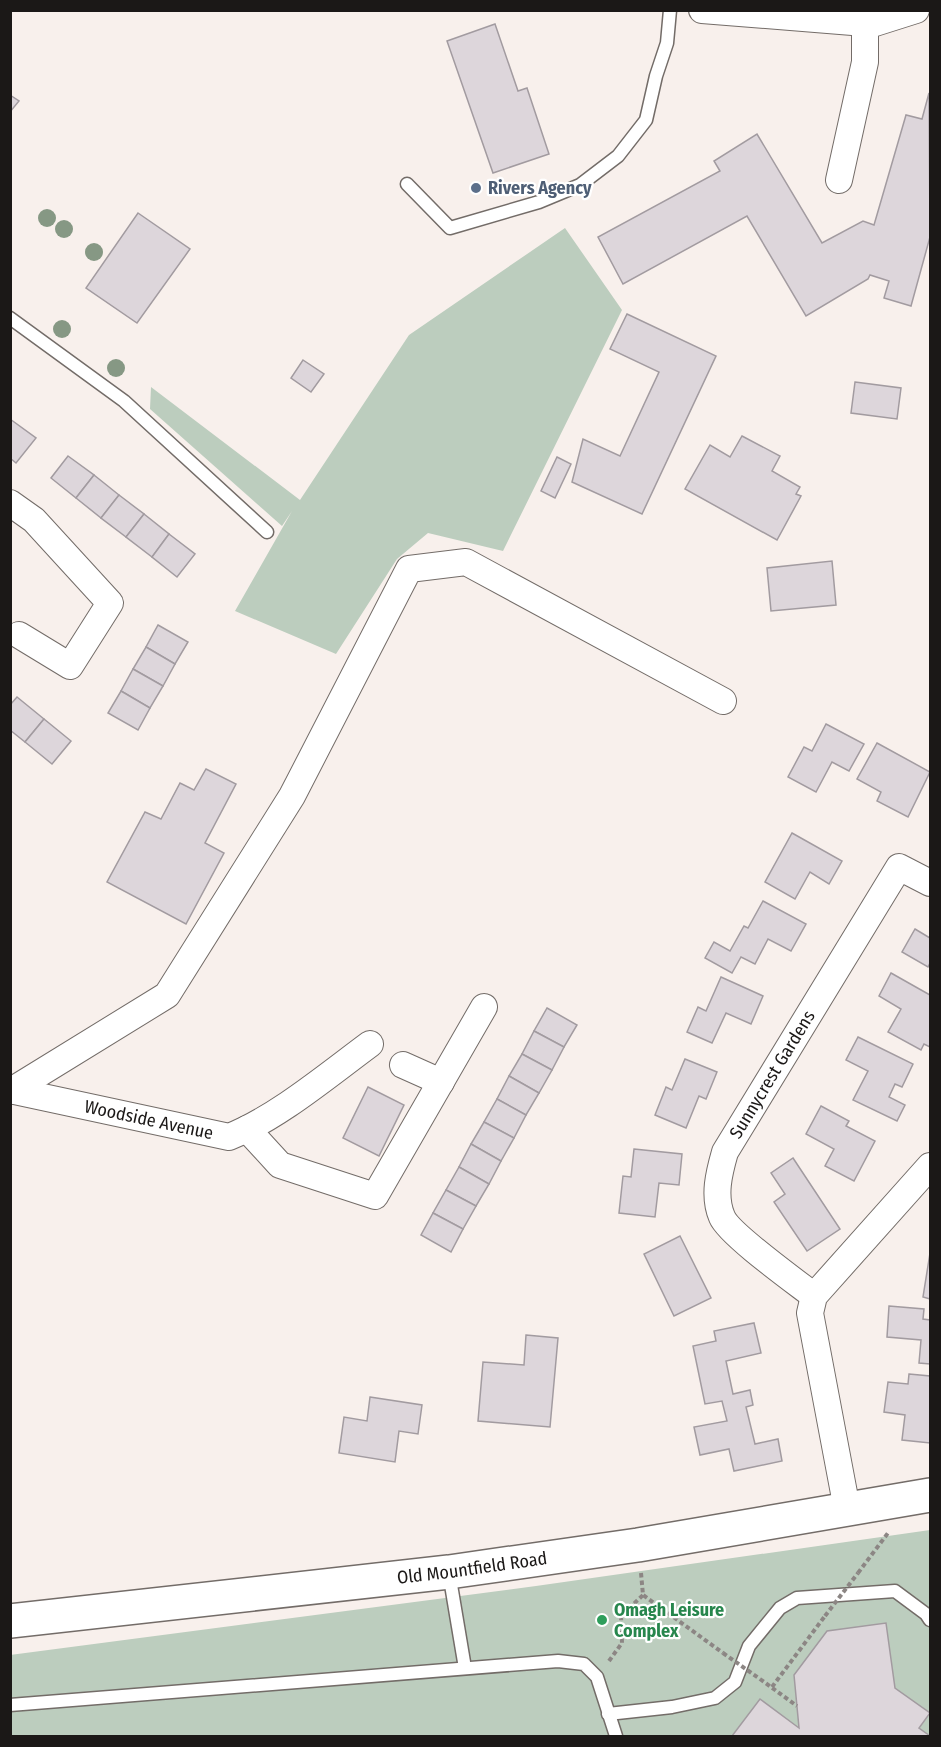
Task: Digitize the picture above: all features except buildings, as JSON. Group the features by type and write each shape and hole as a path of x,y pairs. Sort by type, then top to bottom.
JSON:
{"street":[{"path":"702,10 865,23 875,23 916,10"},
{"path":"839,180 865,62 865,23"},
{"path":"10,503 34,520 110,603 70,666 19,635"},
{"path":"11,1091 167,994 292,796 409,569 466,562 723,701"},
{"name":"Sunnycrest Gardens","path":"814,1296 737,1234 722,1218 718,1178 725,1152 899,867 930,883"},
{"path":"248,1129 280,1164 375,1196 484,1007"},
{"name":"Woodside Avenue","path":"11,1091 229,1137 248,1129 370,1044"},
{"path":"403,1065 441,1082"},
{"path":"847,1509 810,1313 814,1296 930,1166"},
{"name":"Old Mountfield Road","path":"10,1621 449,1572 638,1545 922,1497"}],"lane":[{"path":"406,184 450,228 539,202 580,185 618,156 646,120 656,76 667,43 669,10"},
{"path":"10,318 124,401 267,532"},
{"path":"449,1572 465,1668"},
{"path":"608,1714 672,1707 715,1698 735,1682 749,1646 780,1608 797,1598 895,1591 927,1614 930,1620"},
{"path":"10,1705 558,1661 584,1664 597,1677 616,1737"}],"path":[{"path":"772,1687 858,1573 922,1497"},
{"path":"638,1545 643,1595 797,1706"},
{"path":"597,1677 622,1643 621,1616 643,1595"}],"green space":[{"path":"565,228 622,310 503,551 428,533 397,559 336,654 235,611 292,511 282,526 150,409 151,387 300,500 409,335"},
{"name":"Omagh Leisure Complex","path":"930,1530 930,1736 11,1736 10,1655 536,1586"}],"place":[{"name":"Rivers Agency","path":"476,188"},
{"name":"Omagh Leisure Complex","path":"602,1620"}]}
